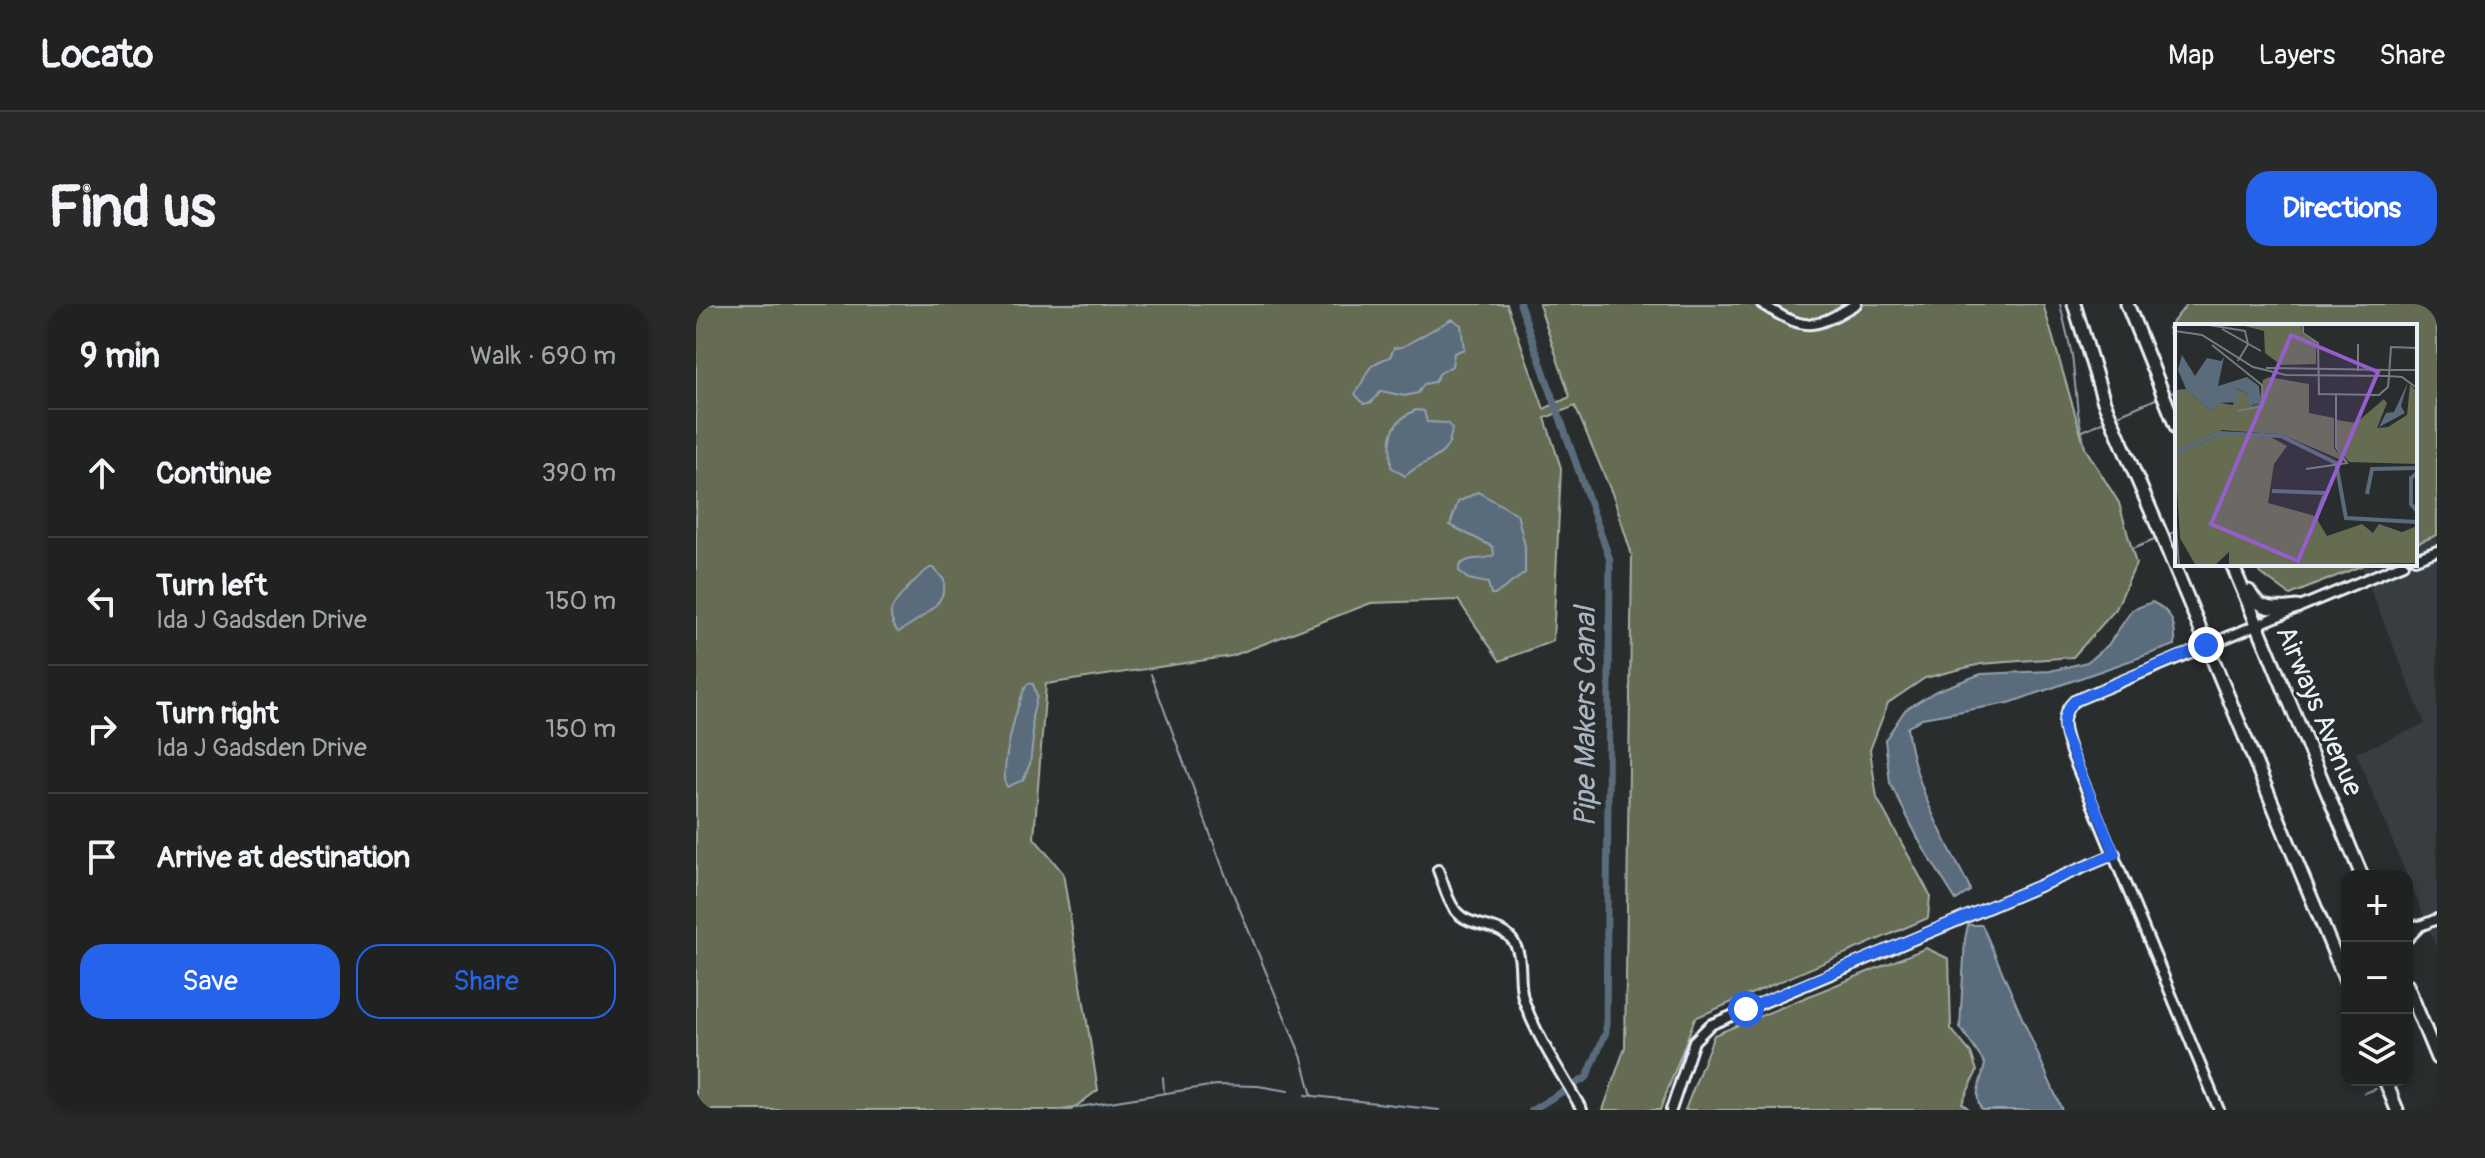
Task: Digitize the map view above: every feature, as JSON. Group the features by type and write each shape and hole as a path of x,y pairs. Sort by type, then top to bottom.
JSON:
{"main road":[{"path":"2074,304 2111,418 2341,969"},
{"path":"2127,304 2175,424"},
{"path":"2234,566 2254,601 2269,609 2297,607"},
{"name":"Airways Avenue","path":"2234,566 2360,870"},
{"path":"2328,938 2341,953"},
{"path":"2413,1000 2437,1058"},
{"path":"2387,1086 2397,1110"}],"street":[{"path":"1762,304 1789,321 1803,325 1818,324 1856,304"},
{"path":"2417,558 2437,551"},
{"path":"2219,1110 2065,735 2063,721 2066,708 2074,701 2398,566"},
{"path":"1671,1110 1694,1041 1710,1025 2115,854"},
{"path":"1438,870 1455,910 1475,925 1495,929 1513,941 1522,968 1522,997 1540,1038 1582,1110"},
{"path":"2413,930 2437,919"}],"shaded area":[{"path":"2437,535 2437,948 2413,890 2413,870 2405,870 2356,753 2425,724 2361,566 2417,566 2417,543"}],"green space":[{"path":"696,304 1507,304 1544,409 1570,397 1539,304 2043,304 2085,448 2119,503 2136,564 2116,609 2073,657 1981,664 1925,678 1888,703 1870,750 1877,798 1930,895 1928,918 1695,1018 1660,1110 1603,1110 1625,1047 1632,556 1614,498 1575,406 1545,418 1561,468 1553,641 1500,661 1458,600 1371,603 1232,656 1046,684 1034,838 1063,873 1098,1090 1071,1110 696,1110"},
{"path":"2187,304 2437,304 2437,535 2417,543 2417,324 2175,324 2175,347 2168,328"},
{"path":"2258,566 2361,566 2290,595 2260,573"},
{"path":"1926,948 1949,959 1951,1029 1971,1053 1977,1071 1962,1103 1970,1110 1685,1110 1714,1035"}],"water":[{"path":"1452,319 1461,325 1464,349 1454,353 1452,366 1439,374 1435,382 1424,384 1418,393 1405,396 1381,391 1372,402 1364,404 1355,394 1370,367 1390,357 1394,348 1402,347"},
{"path":"1416,410 1424,411 1427,422 1448,423 1452,428 1447,447 1442,453 1405,476 1391,467 1392,433 1400,420"},
{"path":"1478,492 1517,514 1525,546 1525,573 1496,594 1491,594 1488,583 1468,579 1459,571 1459,566 1467,561 1494,555 1493,547 1450,525 1458,502"},
{"path":"930,568 934,568 944,580 941,597 922,617 897,631 891,617 893,607"},
{"path":"2152,602 2171,619 2175,645 2009,703 1922,718 1907,728 1923,790 1969,886 1970,891 1956,900 1922,846 1890,783 1885,740 1905,710 1936,691 1981,674 2050,671 2087,662 2108,645 2132,610"},
{"path":"1028,683 1033,684 1037,696 1032,717 1030,764 1023,780 1007,787 1005,779 1011,734"},
{"path":"1968,925 1982,925 2062,1110 1982,1110 1979,1105 1978,1094 1985,1064 1960,1027"}],"waterway":[{"name":"Pipe Makers Canal","path":"1520,304 1610,560 1606,1032 1587,1077 1532,1110"},
{"path":"2060,304 2072,355 2085,448"},
{"path":"2168,394 2175,391"},
{"path":"2116,416 2158,398"},
{"path":"2083,431 2106,420"},
{"path":"2167,535 2175,532"},
{"path":"2132,549 2157,539"},
{"path":"1151,674 1225,874 1302,1058 1312,1096"},
{"path":"1163,1077 1164,1092"},
{"path":"1060,1110 1216,1085 1258,1086 1288,1091"},
{"path":"2364,1093 2376,1089"},
{"path":"1305,1095 1439,1110"}],"route":[{"path":"1746,1009 2115,854 2063,731 2066,708 2074,701 2206,645"}]}
